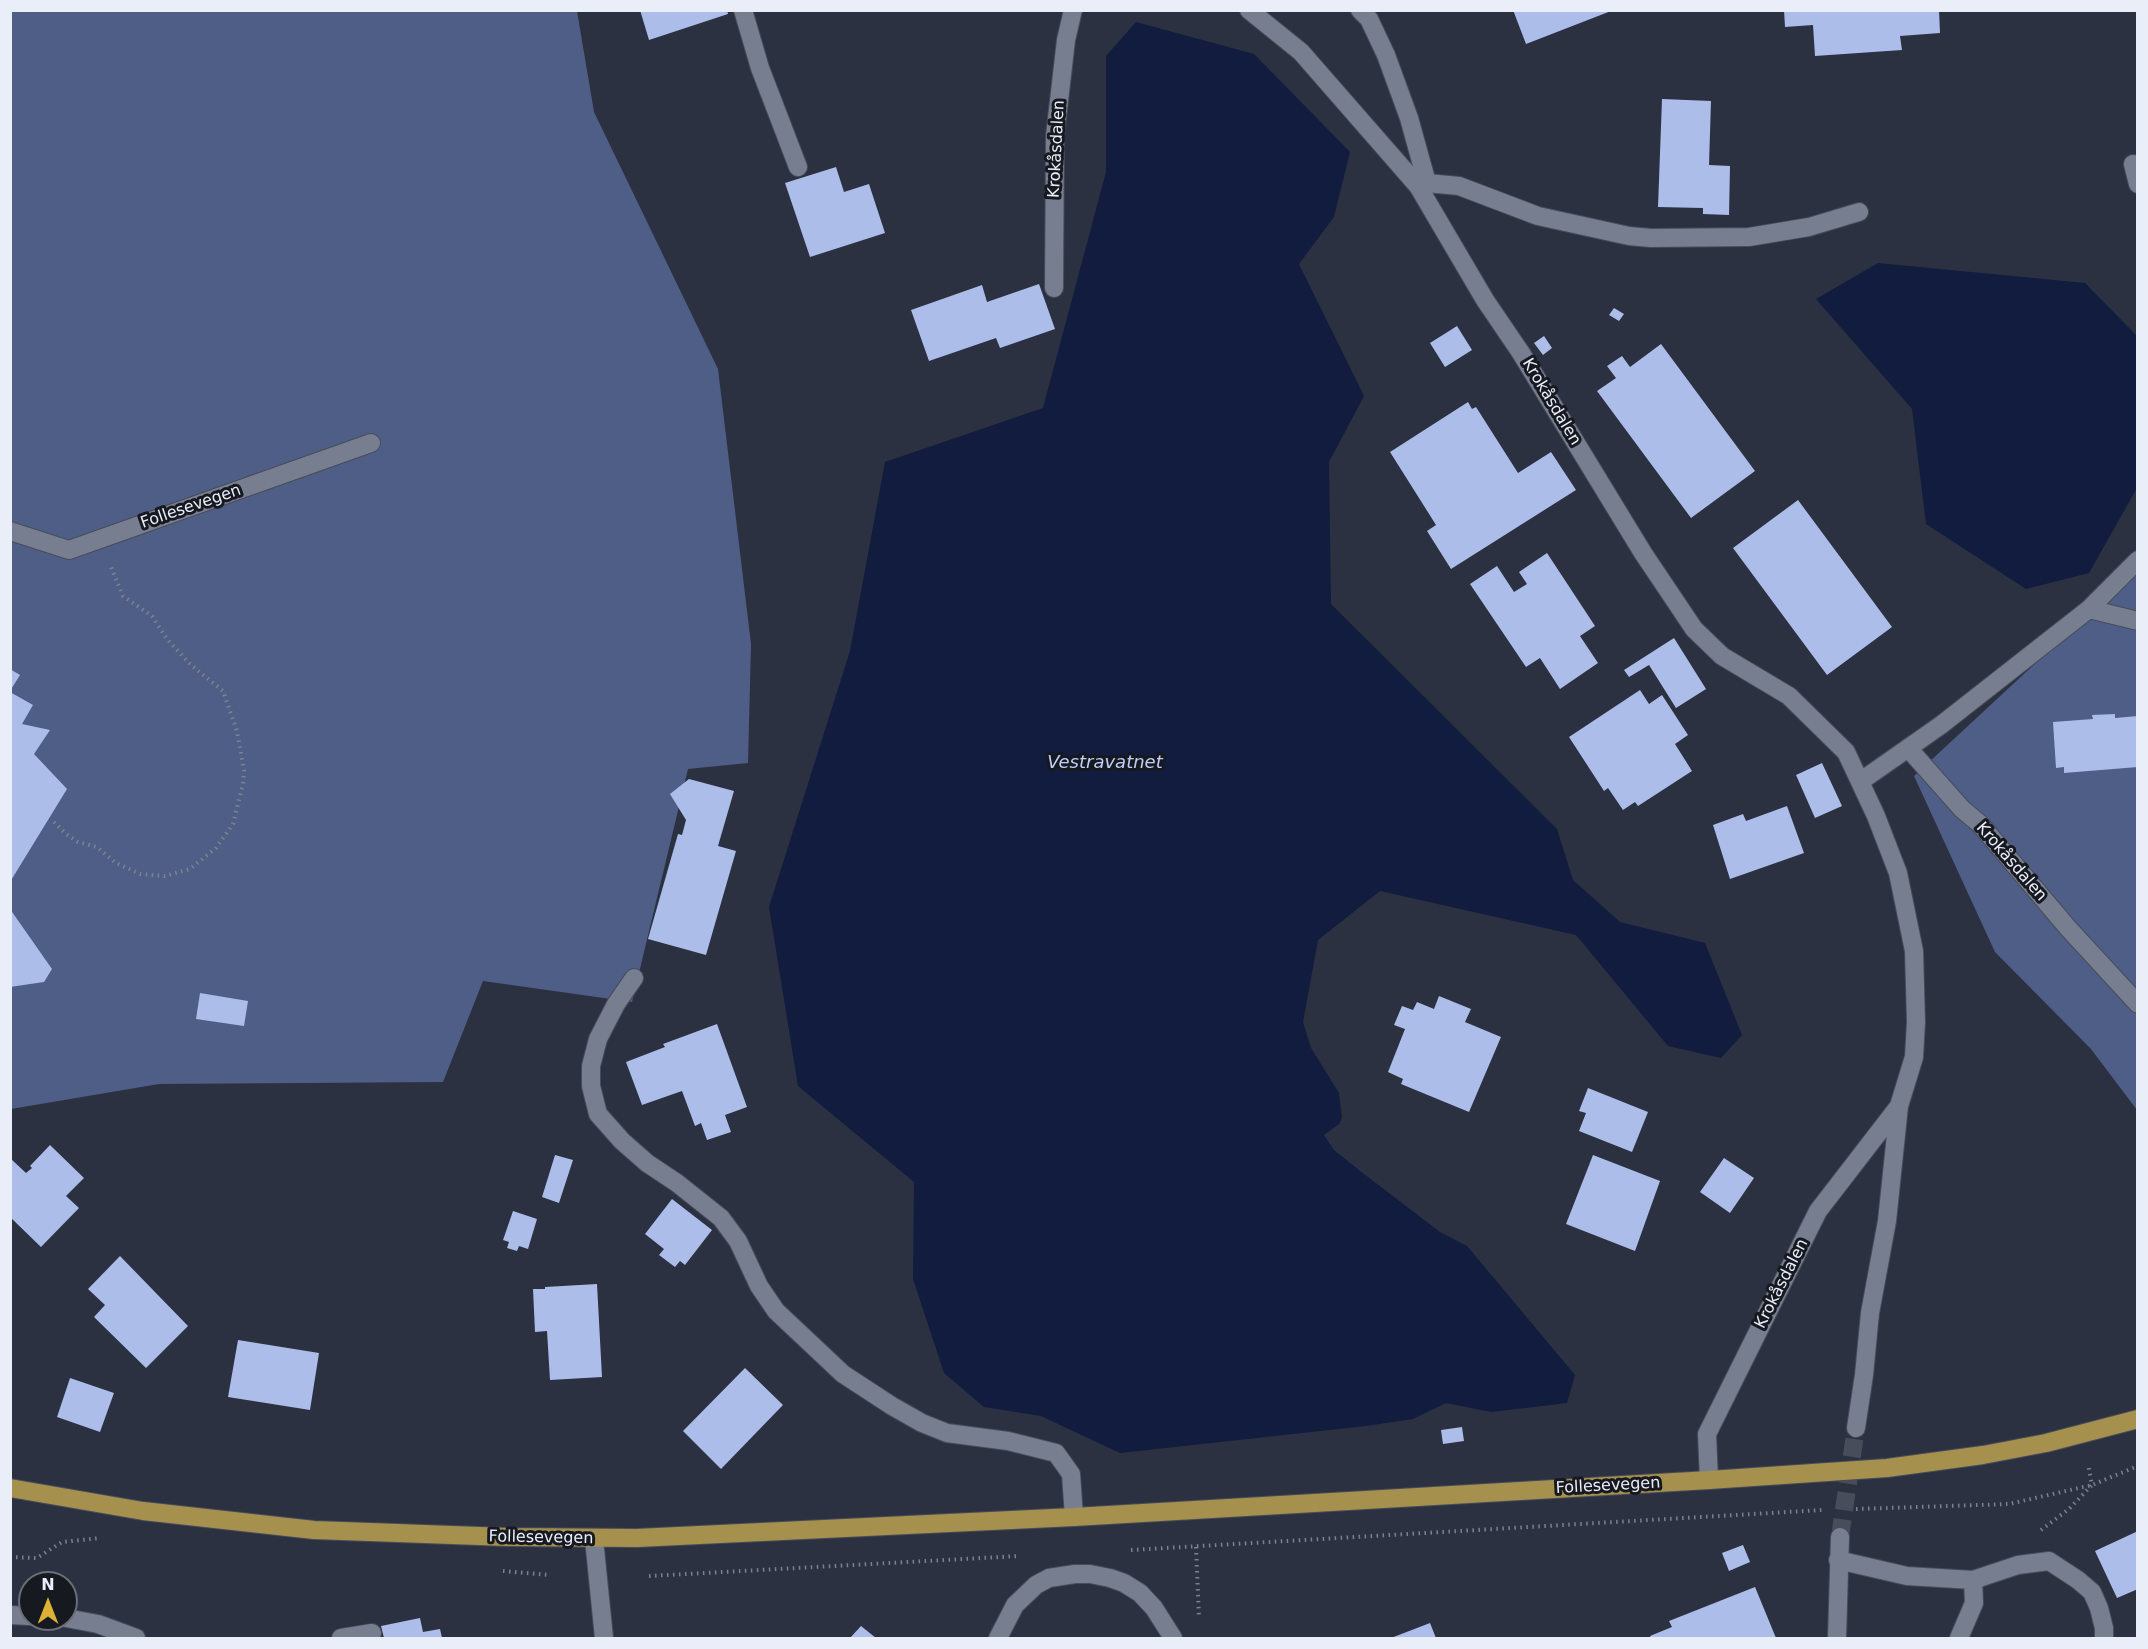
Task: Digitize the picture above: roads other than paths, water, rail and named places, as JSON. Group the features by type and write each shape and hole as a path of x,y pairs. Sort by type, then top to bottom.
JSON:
{"main road":[{"name":"Follesevegen","path":"10,1488 143,1511 314,1530 594,1539 1074,1517 1887,1468 1983,1455 2083,1434 2138,1419"}],"street":[{"path":"743,10 760,68 798,167"},
{"name":"Krokåsdalen","path":"1054,288 1055,136 1066,40 1073,10"},
{"name":"Krokåsdalen","path":"1249,10 1301,52 1423,185 1485,300 1521,353 1643,553 1694,629 1722,656 1789,696 1846,752 1861,781 1898,873 1914,951 1916,1022 1914,1057 1899,1106 1887,1221 1870,1313 1856,1428"},
{"name":"Krokåsdalen","path":"1360,10 1369,19 1386,55 1409,118 1423,185"},
{"path":"2133,164 2138,184"},
{"path":"1423,185 1459,186 1538,216 1629,236 1651,238 1749,237 1809,227 1859,212"},
{"name":"Follesevegen","path":"10,531 69,550 371,443"},
{"path":"1861,781 1941,725 2089,609 2138,560"},
{"path":"2089,609 2138,621"},
{"name":"Krokåsdalen","path":"1908,748 1962,808 1980,824 2068,928 2138,1004"},
{"path":"634,978 616,1004 598,1039 591,1066 591,1086 598,1114 622,1141 647,1163 722,1218 738,1241 759,1286 776,1311 843,1374 892,1406 922,1423 947,1433 1008,1441 1056,1453 1071,1474 1074,1517"},
{"name":"Krokåsdalen","path":"1709,1480 1707,1434 1818,1211 1899,1106"},
{"path":"1836,1638 1840,1537"},
{"path":"594,1539 604,1638"},
{"path":"1838,1560 1907,1576 1973,1580 2018,1565 2049,1561 2078,1580 2091,1592 2099,1608 2104,1638"},
{"path":"998,1638 1015,1605 1036,1586 1049,1578 1075,1574 1090,1574 1124,1582 1140,1593 1154,1608 1173,1638"},
{"path":"1959,1638 1974,1603 1973,1580"},
{"path":"78,1620 98,1624 136,1638"},
{"path":"341,1638 372,1634"}],"water":[{"name":"Vestravatnet","path":"1136,22 1254,54 1350,152 1334,217 1299,264 1364,396 1329,462 1331,604 1557,829 1573,880 1620,922 1705,943 1742,1035 1721,1058 1668,1046 1576,935 1380,891 1318,940 1303,1022 1311,1048 1339,1093 1342,1118 1339,1124 1324,1135 1334,1150 1364,1174 1440,1232 1467,1246 1575,1375 1567,1403 1491,1412 1446,1403 1413,1419 1120,1453 1041,1416 984,1407 944,1373 913,1279 914,1182 798,1086 769,907 850,651 885,462 1043,408 1106,172 1106,56"},
{"path":"1878,263 2085,283 2137,336 2137,488 2089,573 2026,589 1926,524 1912,409 1816,299"}],"tunnel":[{"path":"1840,1537 1856,1428"}]}
